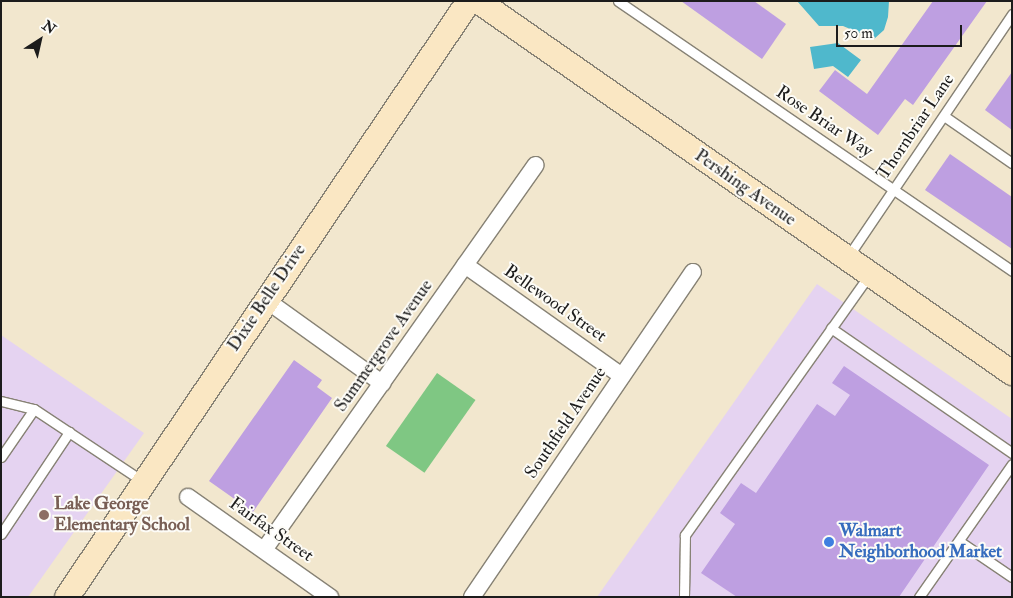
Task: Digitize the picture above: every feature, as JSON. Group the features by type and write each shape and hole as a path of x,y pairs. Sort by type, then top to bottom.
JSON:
{"street":[{"name":"Dixie Belle Drive","path":"67,597 266,300 470,1"},
{"name":"Pershing Avenue","path":"478,1 1012,373"},
{"name":"Summergrove Avenue","path":"264,550 536,165"},
{"name":"Bellewood Street","path":"465,265 622,376"},
{"name":"Southfield Avenue","path":"472,597 693,272"},
{"path":"266,300 382,383"},
{"name":"Fairfax Street","path":"188,497 330,597"}],"lane":[{"name":"Rose Briar Way","path":"618,1 1012,271"},
{"name":"Thornbriar Lane","path":"847,259 1012,14"},
{"path":"944,116 1012,164"},
{"path":"684,597 685,535 869,274"},
{"path":"831,328 1012,453"},
{"path":"1,401 34,409 144,482"},
{"path":"1,457 34,409"},
{"path":"1,534 70,432"},
{"path":"919,597 1012,464"},
{"path":"959,541 1012,577"}],"shaded area":[{"path":"817,284 1012,419 1012,597 597,597"},
{"name":"Lake George Elementary School","path":"1,335 144,433 28,597 1,597"}],"green space":[{"path":"437,373 476,400 424,473 386,446"}],"water":[{"path":"797,1 889,1 888,17 884,30 874,39 843,26 819,26"},
{"path":"838,43 861,60 848,77 833,66 814,69 810,47"}],"building":[{"path":"681,1 754,1 786,24 762,59"},
{"path":"933,1 987,1 913,105 905,99 878,135 819,91 835,70 867,94"},
{"path":"1012,72 1012,130 985,110"},
{"path":"950,154 1012,197 1012,249 925,190"},
{"path":"294,360 322,380 317,387 332,398 253,512 209,481"},
{"path":"844,366 989,465 899,597 737,597 701,573 735,524 720,513 741,483 756,493 817,404 835,416 850,395 832,383"}],"place":[{"name":"Lake George Elementary School","path":"44,515"},
{"name":"Walmart Neighborhood Market","path":"829,542"}]}
